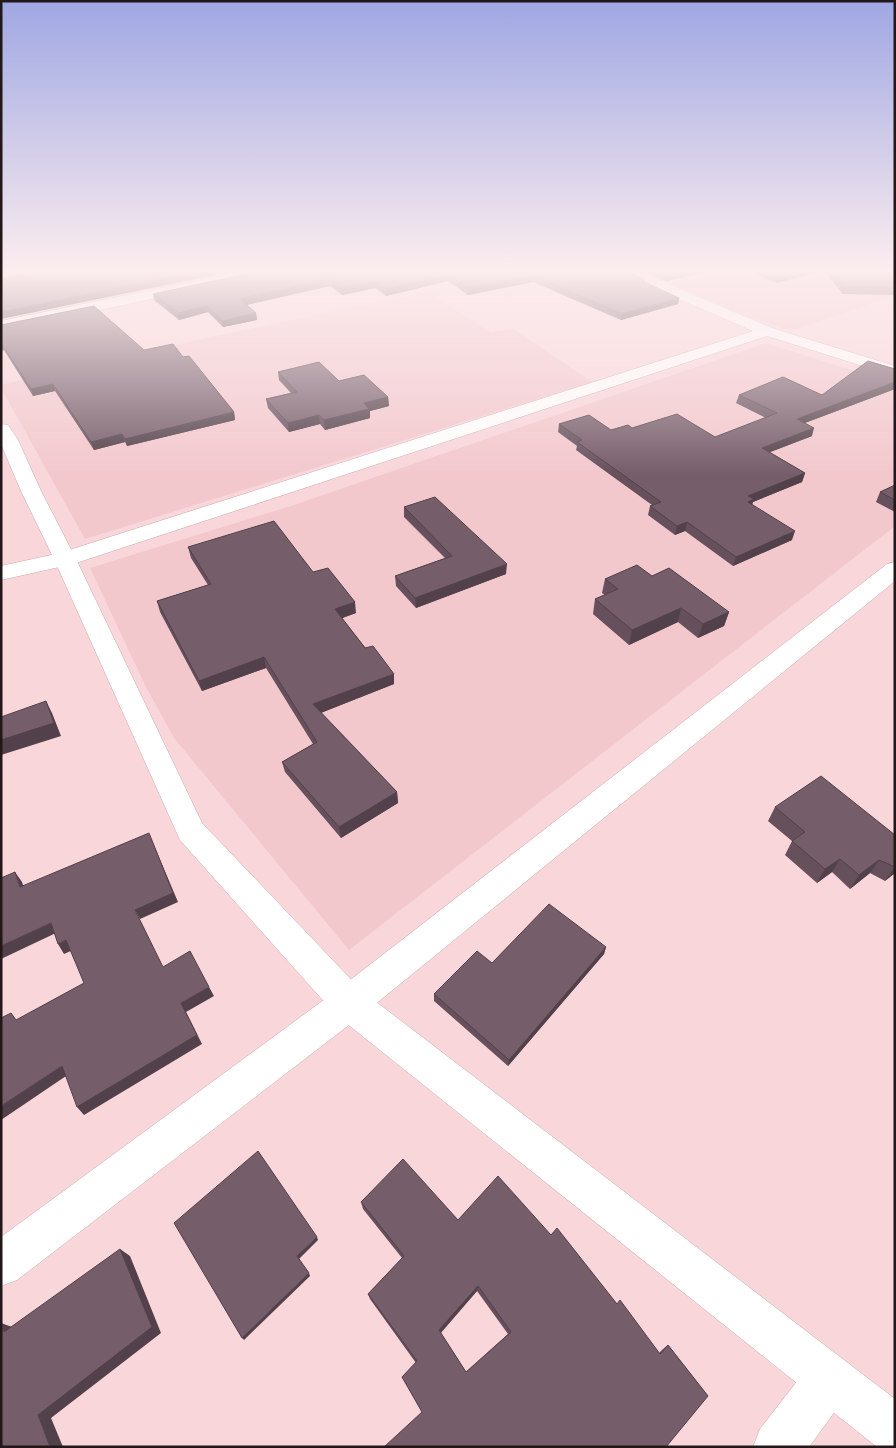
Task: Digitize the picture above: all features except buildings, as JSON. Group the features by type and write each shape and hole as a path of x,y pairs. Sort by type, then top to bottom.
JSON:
{"street":[{"path":"1,573 65,559 741,340"},
{"path":"794,340 895,371"},
{"path":"1,429 9,440 31,491 65,559 191,831 350,1003 895,1430"},
{"path":"1,1264 350,1003 895,569"},
{"path":"778,1447 829,1379"}],"shaded area":[{"path":"199,340 529,340 592,382 85,539 1,385"},
{"path":"766,343 895,384 895,526 349,950 174,738 145,685 90,568 291,506"}]}
